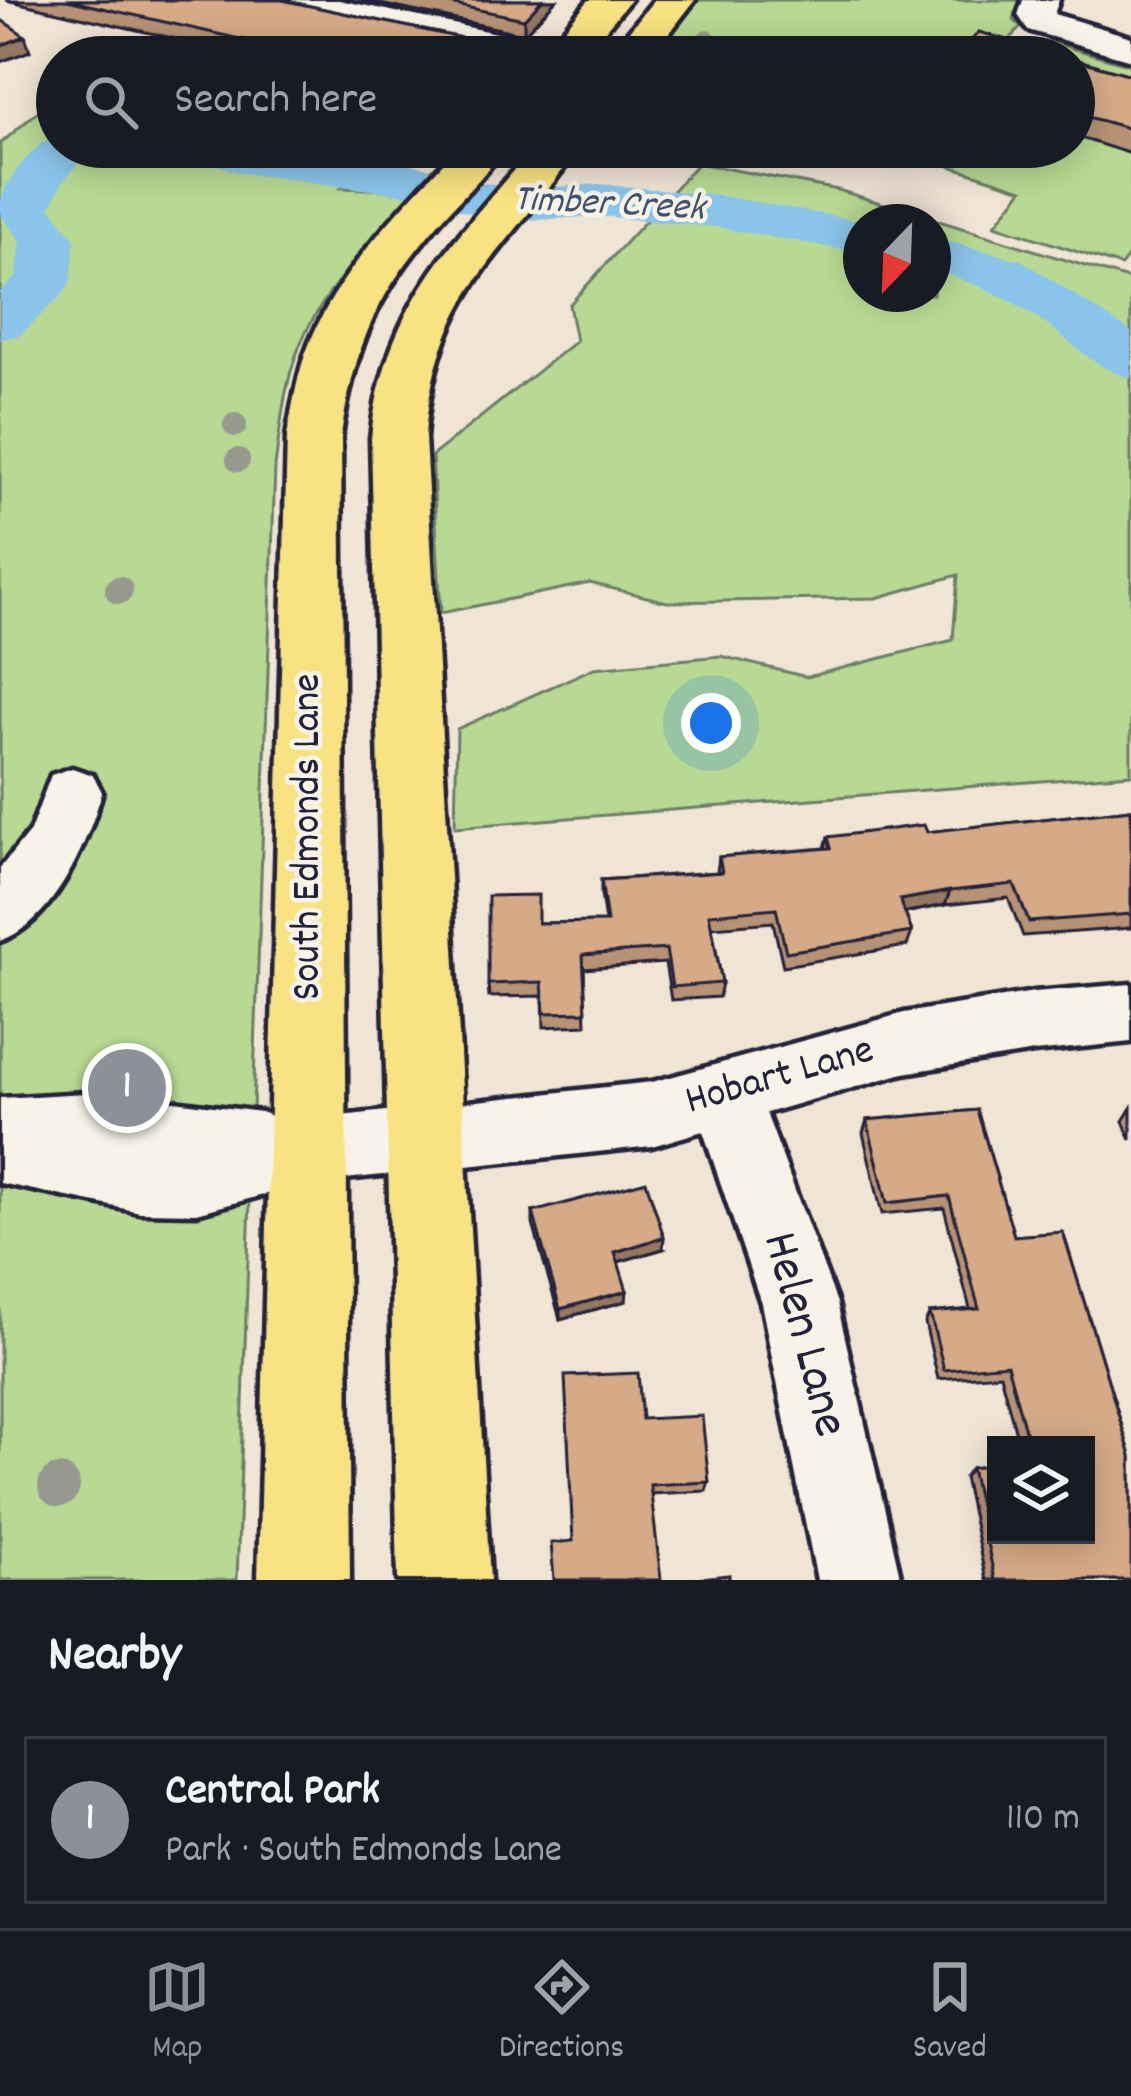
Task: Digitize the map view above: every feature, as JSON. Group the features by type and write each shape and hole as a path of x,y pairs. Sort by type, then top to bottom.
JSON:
{"main road":[{"path":"578,36 610,0"},
{"path":"646,36 675,0"},
{"name":"South Edmonds Lane","path":"304,1580 314,436 335,344 367,286 464,168"},
{"path":"444,1580 398,438 405,374 416,338 442,289 540,168"}],"street":[{"path":"287,0 459,36"},
{"path":"1040,0 1036,15 1041,22 1088,36"},
{"path":"1095,38 1131,49"},
{"path":"0,914 57,842 71,792"},
{"name":"Hobart Lane","path":"427,1139 652,1114 904,1043 1012,1024 1131,1013"},
{"name":"Helen Lane","path":"725,1095 804,1320 859,1580"},
{"path":"0,1131 104,1124 177,1137 308,1150"},
{"path":"0,1150 101,1172 171,1180 197,1179 308,1150 427,1139"}],"green space":[{"path":"690,0 1021,3 1014,20 1021,27 1012,36 661,36"},
{"path":"1095,55 1131,65 1131,253 1121,266 995,225 1023,189 956,168 1095,168"},
{"path":"36,113 36,168 373,168 342,188 414,191 342,276 306,332 289,381 275,467 237,1580 0,1580 0,144"},
{"path":"693,168 724,168 838,190 884,204 843,204 843,312 951,312 951,225 1131,280 1131,774 455,827 457,729 594,668 721,656 807,677 953,640 958,575 876,598 667,602 590,583 441,613 432,456 576,341 569,305"}],"building":[{"path":"67,0 282,0 452,36 227,36"},
{"path":"430,0 542,0 524,19"},
{"path":"0,19 25,36 0,46"},
{"path":"1095,65 1131,75 1131,129 1095,119"},
{"path":"1131,809 1131,914 1029,922 1014,884 950,891 900,900 912,932 786,952 776,908 709,914 722,983 672,987 666,949 583,955 586,1012 544,1013 542,982 488,984 488,896 538,895 538,923 607,922 601,880 722,872 719,857 831,848 828,837 924,825 927,832"},
{"path":"977,1110 1014,1236 1063,1232 1131,1456 1131,1580 995,1580 987,1544 1095,1544 1095,1436 1027,1436 1007,1364 944,1370 930,1313 979,1309 949,1196 887,1203 867,1120"},
{"path":"646,1181 664,1237 615,1252 627,1291 560,1309 533,1212"},
{"path":"638,1373 642,1419 702,1416 709,1482 650,1485 661,1580 554,1580 551,1543 573,1541 565,1376"},
{"path":"987,1466 987,1543 971,1468"},
{"path":"729,1575 729,1580 682,1580"}],"waterway":[{"name":"Timber Creek","path":"0,323 43,282 48,239 23,208 47,168"},
{"name":"Timber Creek","path":"319,168 412,180 479,199 539,204 599,200 716,211 843,234"},
{"name":"Timber Creek","path":"951,259 1001,272 1058,306 1131,360"}],"place":[{"name":"Central Park","path":"127,1088"}]}
